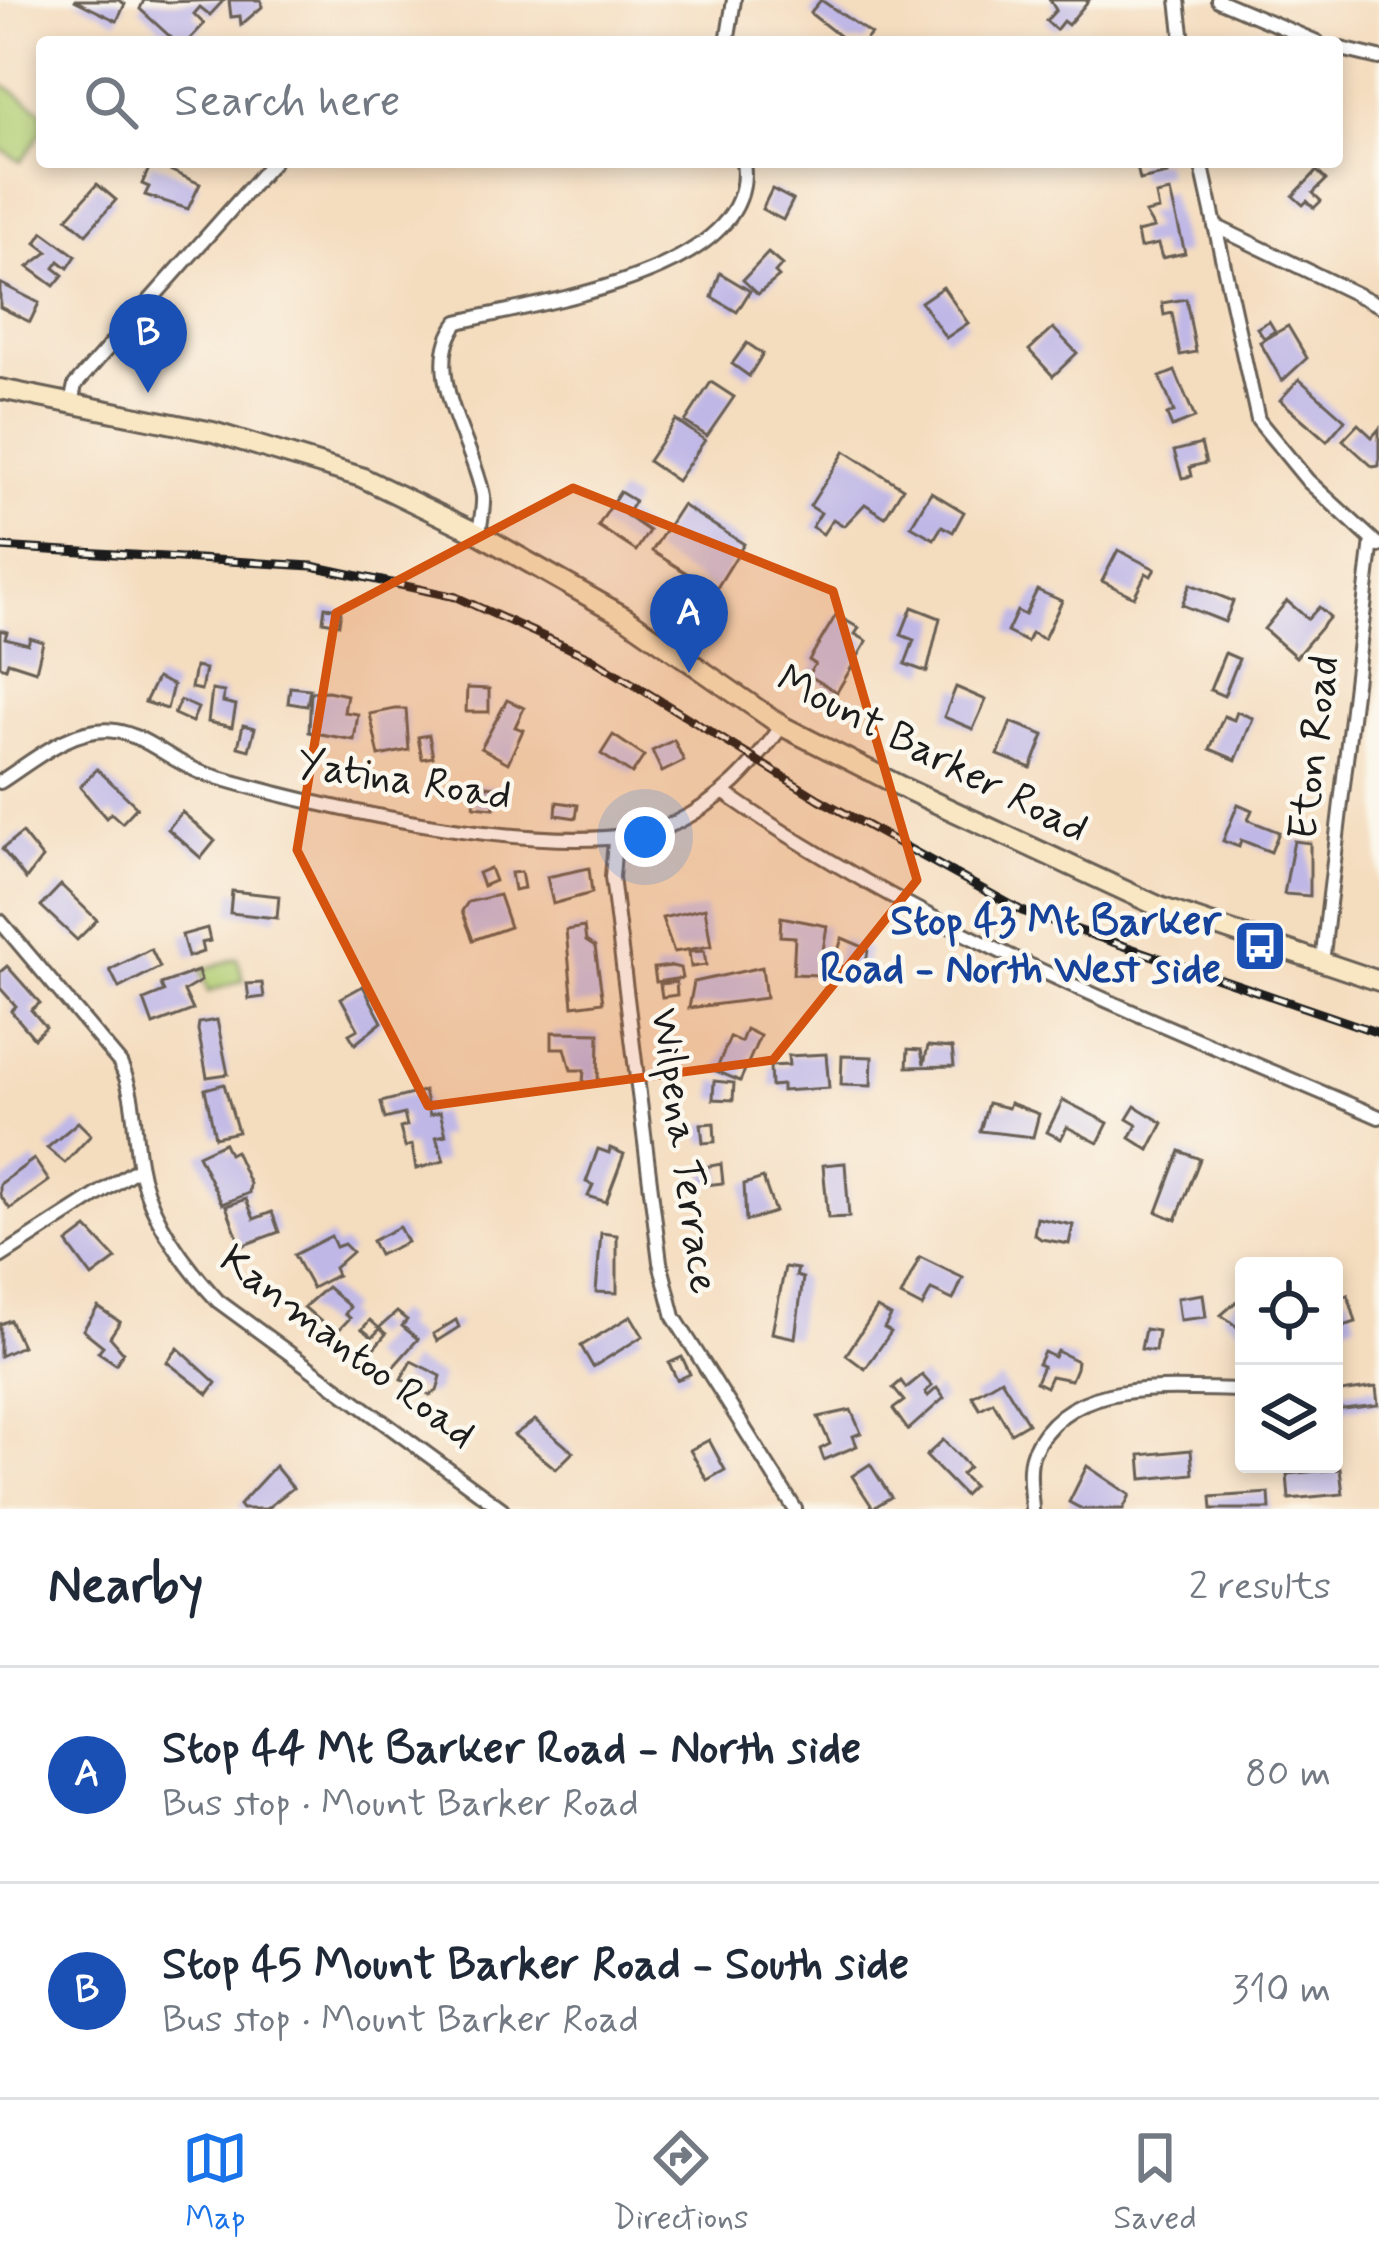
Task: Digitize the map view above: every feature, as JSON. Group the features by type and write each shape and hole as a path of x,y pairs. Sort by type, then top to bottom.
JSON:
{"main road":[{"name":"Mount Barker Road","path":"0,389 213,432 361,477 479,535 625,617 782,726 1160,907 1379,980"}],"street":[{"path":"728,36 734,0"},
{"path":"1178,0 1182,36"},
{"path":"1218,0 1303,36"},
{"path":"1343,49 1379,58"},
{"path":"71,403 75,385 267,168"},
{"path":"479,535 483,499 447,379 446,337 458,322 610,284 682,259 702,247 738,200 742,168"},
{"path":"1202,168 1258,420 1308,481 1376,543"},
{"path":"1215,226 1379,305"},
{"name":"Eton Road","path":"1322,963 1376,543"},
{"name":"Yatina Road","path":"0,782 68,739 116,730 199,772 301,802 437,827 615,841 671,824 726,794 782,726"},
{"path":"726,794 811,854 912,909 1379,1117"},
{"name":"Wilpena Terrace","path":"615,841 612,878 660,1262 674,1317 795,1509"},
{"name":"Kanmantoo Road","path":"0,921 120,1063 133,1089 139,1168 181,1261 218,1300 502,1509"},
{"path":"0,1257 139,1168"},
{"path":"1032,1509 1031,1457 1052,1424 1091,1396 1235,1390"}],"highlighted area":[{"path":"573,488 833,591 917,880 773,1060 428,1106 297,850 336,613"}],"green space":[{"path":"0,82 36,107 36,140 21,162 0,148"},
{"path":"237,958 244,980 208,992 201,970"}],"building":[{"path":"74,0 118,0 125,4 117,21"},
{"path":"144,0 224,0 210,15 200,7 194,14 204,24 193,36 169,36 140,9"},
{"path":"229,0 261,0 262,7 241,25 240,16 231,17"},
{"path":"821,0 871,34 839,36 810,13"},
{"path":"1050,0 1089,0 1068,25 1063,21 1056,30 1046,21 1056,10"},
{"path":"149,168 165,168 200,184 188,209 145,195 149,187 142,184"},
{"path":"1137,168 1166,168 1167,174 1140,180"},
{"path":"1317,171 1326,180 1313,193 1321,201 1314,208 1293,196"},
{"path":"97,184 116,200 86,234 67,218"},
{"path":"772,189 793,200 783,220 762,209"},
{"path":"1170,192 1185,253 1162,258 1158,244 1140,248 1137,232 1154,228 1145,213 1159,210 1156,195"},
{"path":"43,232 76,256 68,268 59,261 54,268 63,275 54,286 28,267 48,252 36,243"},
{"path":"768,253 782,265 775,273 779,277 758,294 743,280"},
{"path":"720,273 750,291 737,312 712,297"},
{"path":"0,283 39,303 30,322 0,307"},
{"path":"943,287 968,323 946,338 921,302"},
{"path":"1186,299 1196,352 1180,355 1172,313 1164,315 1162,303"},
{"path":"1269,321 1275,331 1264,338 1257,328"},
{"path":"1288,326 1307,358 1282,381 1260,342"},
{"path":"1053,328 1077,353 1053,376 1029,350"},
{"path":"747,343 763,354 749,376 732,364"},
{"path":"1175,371 1195,418 1172,427 1167,415 1174,412 1160,377"},
{"path":"1299,379 1345,420 1327,441 1280,400"},
{"path":"711,382 734,397 707,436 685,422"},
{"path":"676,420 705,440 677,481 648,461"},
{"path":"1358,424 1372,437 1379,429 1379,466 1373,467 1343,440"},
{"path":"1201,444 1206,463 1190,467 1192,476 1182,478 1174,451"},
{"path":"845,451 903,488 885,517 865,504 844,526 833,519 823,534 812,527 821,513 810,506"},
{"path":"620,492 635,501 626,515 649,531 636,551 598,526"},
{"path":"931,492 964,512 953,532 942,526 934,539 911,526"},
{"path":"682,505 744,544 715,591 652,551"},
{"path":"1118,550 1155,569 1151,576 1146,573 1134,597 1102,581"},
{"path":"1190,584 1233,601 1225,622 1182,605"},
{"path":"1037,590 1062,601 1044,639 1031,633 1027,642 1007,632 1017,611 1025,615"},
{"path":"1287,601 1308,619 1319,607 1330,617 1296,657 1264,629"},
{"path":"325,607 341,609 339,624 323,621"},
{"path":"912,607 940,618 927,672 905,664 914,640 901,635"},
{"path":"836,615 859,628 855,634 867,641 837,692 808,675 815,664 809,660"},
{"path":"0,630 7,632 5,638 43,642 36,671 8,662 6,668 0,666"},
{"path":"1225,653 1239,659 1224,696 1210,690"},
{"path":"195,667 205,669 201,690 191,688"},
{"path":"157,678 173,685 167,709 145,702"},
{"path":"290,687 310,689 307,706 288,703"},
{"path":"956,687 986,700 973,729 944,717"},
{"path":"467,688 489,689 489,712 466,712"},
{"path":"212,690 224,692 223,702 236,705 232,727 208,722"},
{"path":"311,692 347,695 344,712 358,714 354,740 309,732"},
{"path":"180,700 198,708 192,722 174,714"},
{"path":"507,700 524,708 515,727 523,730 508,763 481,748"},
{"path":"406,709 409,750 379,756 370,714"},
{"path":"1237,712 1253,718 1236,760 1210,749 1224,716 1234,720"},
{"path":"1011,722 1044,735 1031,768 998,755"},
{"path":"243,725 255,728 249,750 238,747"},
{"path":"429,735 433,757 422,759 418,737"},
{"path":"613,735 644,756 632,774 601,754"},
{"path":"674,740 684,761 662,772 652,751"},
{"path":"97,769 137,807 122,823 111,813 106,818 80,787"},
{"path":"476,785 496,787 494,808 474,806"},
{"path":"557,802 578,805 576,818 556,815"},
{"path":"1238,804 1252,810 1248,820 1279,832 1271,852 1241,840 1239,847 1223,841"},
{"path":"182,812 215,841 201,858 168,829"},
{"path":"22,833 42,858 26,879 2,849"},
{"path":"1294,841 1310,843 1310,896 1284,894"},
{"path":"490,868 495,881 483,886 478,873"},
{"path":"589,868 592,893 553,904 547,877"},
{"path":"521,872 524,888 514,890 511,873"},
{"path":"61,885 97,920 77,940 41,906"},
{"path":"232,891 279,896 277,918 230,913"},
{"path":"499,895 510,927 473,940 462,911 468,902"},
{"path":"705,908 711,946 674,952 662,918"},
{"path":"781,917 827,926 819,975 793,974 795,937 780,936"},
{"path":"584,927 586,941 595,947 603,1002 573,1006 566,930"},
{"path":"207,928 210,941 201,943 203,952 188,957 182,935"},
{"path":"842,938 868,949 865,973 834,964"},
{"path":"151,949 160,967 119,988 110,970"},
{"path":"704,951 706,965 691,967 689,952"},
{"path":"7,966 40,1003 31,1010 46,1027 34,1038 11,1011 16,1006 0,988 0,972"},
{"path":"762,967 766,998 689,1008 694,982"},
{"path":"654,968 680,968 682,978 656,982"},
{"path":"198,971 201,981 184,991 193,1010 153,1025 144,1000 164,992 161,984"},
{"path":"676,982 677,995 662,997 660,984"},
{"path":"262,983 264,997 249,999 247,984"},
{"path":"363,986 382,1022 355,1044 349,1034 358,1029 341,998"},
{"path":"217,1020 228,1074 207,1077 199,1023"},
{"path":"746,1029 760,1036 740,1081 716,1071 730,1037 741,1042"},
{"path":"552,1032 599,1033 598,1083 583,1083 584,1070 571,1070 565,1048 552,1048"},
{"path":"928,1046 952,1048 954,1066 907,1067 908,1049 921,1050 924,1064"},
{"path":"826,1054 829,1088 782,1091 782,1085 771,1086 770,1066 789,1065 788,1056"},
{"path":"842,1056 872,1057 871,1086 841,1085"},
{"path":"714,1081 734,1083 733,1100 713,1099"},
{"path":"224,1084 238,1132 215,1137 205,1089"},
{"path":"424,1091 430,1115 440,1112 446,1135 436,1137 444,1161 416,1169 412,1145 405,1147 400,1128 407,1126 404,1114 385,1119 381,1102"},
{"path":"1063,1100 1108,1123 1098,1143 1067,1127 1061,1139 1047,1132"},
{"path":"988,1103 1008,1108 1010,1103 1039,1114 1033,1137 980,1131"},
{"path":"1135,1106 1163,1123 1149,1150 1130,1138 1137,1125 1127,1119"},
{"path":"78,1122 91,1135 65,1163 47,1148"},
{"path":"714,1123 715,1142 703,1143 701,1124"},
{"path":"224,1143 229,1154 235,1151 250,1184 249,1193 222,1204 198,1155"},
{"path":"610,1148 624,1154 606,1202 588,1196 593,1185 586,1182 598,1149 609,1153"},
{"path":"1180,1151 1200,1159 1176,1220 1157,1212"},
{"path":"34,1159 49,1181 10,1209 0,1195 0,1184"},
{"path":"845,1163 849,1217 828,1218 823,1165"},
{"path":"721,1164 723,1183 705,1185 705,1167"},
{"path":"763,1178 775,1212 746,1221 744,1184"},
{"path":"246,1199 254,1219 272,1212 279,1232 241,1246 226,1206"},
{"path":"1037,1218 1073,1225 1069,1244 1034,1234"},
{"path":"399,1227 407,1242 379,1255 372,1241"},
{"path":"87,1228 116,1259 92,1277 67,1243"},
{"path":"601,1233 617,1235 617,1293 596,1292"},
{"path":"331,1236 336,1247 344,1244 352,1252 334,1268 337,1275 312,1288 294,1255"},
{"path":"920,1257 963,1278 953,1300 931,1290 922,1307 901,1296"},
{"path":"785,1267 798,1269 796,1276 803,1278 795,1338 772,1333"},
{"path":"327,1287 350,1307 345,1314 350,1318 335,1334 304,1307"},
{"path":"1203,1294 1206,1317 1180,1320 1177,1298"},
{"path":"1348,1295 1356,1322 1343,1326 1343,1297"},
{"path":"1235,1303 1235,1325 1221,1315"},
{"path":"98,1307 120,1322 110,1337 123,1352 116,1364 98,1352 103,1346 83,1330"},
{"path":"877,1308 891,1316 884,1328 891,1332 865,1369 846,1355"},
{"path":"397,1312 407,1320 402,1326 418,1339 387,1374 367,1356 386,1334 379,1328"},
{"path":"631,1316 643,1336 593,1367 581,1346"},
{"path":"10,1320 22,1346 0,1356 0,1324"},
{"path":"370,1320 380,1329 372,1337 362,1329"},
{"path":"456,1320 459,1327 437,1341 433,1334"},
{"path":"1145,1329 1158,1331 1155,1351 1141,1349"},
{"path":"178,1348 216,1383 208,1394 167,1362"},
{"path":"1057,1351 1077,1361 1076,1368 1071,1380 1051,1376 1046,1387 1036,1382 1043,1366 1038,1364 1044,1352 1054,1357"},
{"path":"682,1357 690,1374 677,1380 669,1363"},
{"path":"411,1361 441,1376 437,1391 430,1395 401,1379"},
{"path":"922,1375 932,1386 925,1392 928,1396 937,1388 944,1398 908,1430 893,1409 904,1401 893,1388 901,1381 906,1388"},
{"path":"1001,1379 1028,1423 1011,1433 993,1402 980,1409 972,1396"},
{"path":"1376,1387 1378,1405 1343,1409 1343,1392"},
{"path":"851,1410 861,1433 853,1436 857,1446 824,1460 820,1449 830,1444 818,1417"},
{"path":"535,1420 573,1452 556,1469 514,1435"},
{"path":"709,1440 725,1470 707,1480 690,1450"},
{"path":"943,1440 969,1467 961,1474 973,1486 964,1495 926,1456"},
{"path":"1191,1450 1193,1474 1142,1479 1140,1455"},
{"path":"870,1464 891,1497 873,1508 852,1476"},
{"path":"275,1466 293,1488 266,1509 242,1509 239,1505"},
{"path":"1087,1466 1130,1495 1123,1509 1082,1509 1069,1502"},
{"path":"1340,1473 1343,1494 1289,1499 1287,1474"},
{"path":"1269,1493 1270,1509 1212,1509 1211,1497"}],"railway":[{"path":"0,547 312,566 456,597 591,658 819,799 1022,911 1379,1033"}],"place":[{"name":"Stop 45 Mount Barker Road - South side","path":"148,393"},
{"name":"Stop 44 Mt Barker Road - North side","path":"689,673"},
{"name":"Stop 43 Mt Barker Road - North West side","path":"1260,946"}]}
